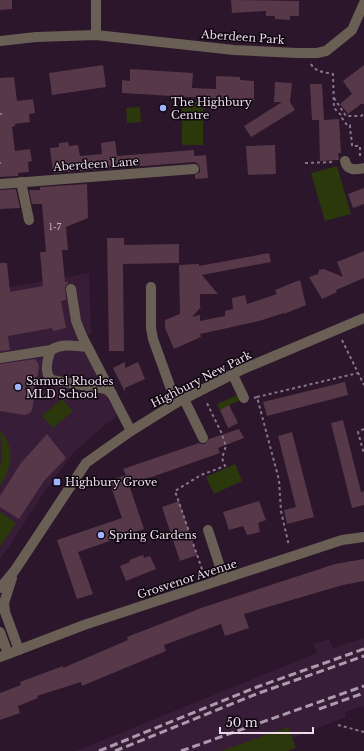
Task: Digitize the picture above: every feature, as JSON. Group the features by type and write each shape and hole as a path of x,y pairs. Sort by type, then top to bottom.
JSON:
{"street":[{"path":"96,0 96,35"},
{"name":"Aberdeen Park","path":"0,41 36,37 96,35 234,50 309,53 326,51 352,30 364,3"},
{"path":"345,161 347,167 350,169 362,164"},
{"name":"Aberdeen Lane","path":"0,184 194,169"},
{"path":"21,182 28,220"},
{"path":"151,287 151,328 153,339 180,401 203,438"},
{"path":"71,288 76,321 103,385 112,394 131,431"},
{"name":"Highbury New Park","path":"0,588 15,570 86,463 131,431 180,401 233,375 364,318"},
{"path":"0,358 51,350 56,347 70,344 87,347"},
{"path":"51,350 47,368 48,375 51,380 103,385"},
{"path":"233,375 248,398"},
{"path":"208,530 224,579"},
{"name":"Grosvenor Avenue","path":"19,650 84,626 342,540 364,537"},
{"name":"Highbury New Park","path":"15,570 4,603 4,612 19,650"},
{"path":"0,632 4,656 19,650"}],"path":[{"path":"309,53 310,62 313,68 320,72 333,74 334,108 342,116 347,125 350,125 352,146 360,146 362,164"},
{"path":"334,98 346,116 361,116 364,114"},
{"path":"361,116 364,119"},
{"path":"305,163 345,161"},
{"path":"336,330 364,385"},
{"path":"248,398 257,398 358,373"},
{"path":"201,391 221,432 226,446 222,458 225,466 201,475 175,491 207,585"},
{"path":"257,398 278,480 281,511 292,557"},
{"path":"364,429 358,432 364,454"},
{"path":"338,725 364,732"}],"shaded area":[{"path":"89,273 91,334 77,337 117,416 74,452 45,491 0,560 0,289"},
{"path":"364,638 364,706 345,712 346,717 259,751 76,751 317,653 314,644 329,639 333,648"}],"green space":[{"path":"182,102 203,102 203,145 182,145"},
{"path":"140,107 141,122 127,123 126,108"},
{"path":"337,166 351,214 325,221 311,173"},
{"path":"242,393 244,398 220,410 217,404"},
{"path":"62,399 73,411 53,428 42,416"},
{"path":"0,430 8,444 10,458 7,472 0,486 0,467 2,457"},
{"path":"235,464 242,481 214,494 206,477"},
{"path":"0,512 16,523 0,547"},
{"path":"288,727 296,748 287,751 221,751"}],"building":[{"path":"0,0 12,0 12,9 0,10"},
{"path":"231,0 299,1 299,16 290,16 290,20 275,19 275,16 266,16 266,11 232,13"},
{"path":"103,65 106,87 52,95 49,73"},
{"path":"364,65 364,104 361,104 348,114 340,104 352,94 343,81"},
{"path":"130,69 193,73 192,88 216,89 216,76 240,77 240,80 254,81 254,101 122,93 122,80 130,81"},
{"path":"14,77 17,101 33,99 35,113 29,114 30,122 15,124 15,126 12,127 15,151 30,149 32,161 28,162 29,172 18,173 18,176 0,177 0,78"},
{"path":"275,82 292,83 290,102 295,110 251,137 244,126 282,102 274,102"},
{"path":"310,84 322,84 324,120 339,119 341,153 338,153 339,160 320,161 319,120 312,120"},
{"path":"115,141 117,156 194,150 194,156 206,155 208,178 195,179 195,175 200,172 200,169 199,165 195,162 53,173 50,148 59,147 59,143 68,142 69,146 78,145 80,156 102,154 101,143"},
{"path":"275,145 276,174 248,175 246,146"},
{"path":"87,184 88,218 66,227 68,250 62,250 65,282 68,282 65,287 66,300 61,301 66,328 53,331 52,328 8,336 10,350 0,351 0,263 7,263 10,292 43,286 40,252 46,252 42,204 32,204 29,190 40,190 40,187"},
{"path":"364,188 364,204 353,208 348,194"},
{"path":"16,189 20,208 0,209 0,190"},
{"path":"107,238 124,238 124,245 179,244 179,263 123,264 124,351 109,351"},
{"path":"364,251 364,278 336,290 337,292 322,299 309,277 318,274 319,270 324,269 343,277 337,262"},
{"path":"269,253 271,262 202,275 218,294 200,294 200,307 202,306 192,317 200,315 200,321 225,316 225,311 233,309 232,298 245,295 247,304 277,294 275,290 300,280 306,305 284,314 259,321 200,334 201,337 174,349 165,328 165,320 180,314 179,265 199,264 199,266"},
{"name":"Samuel Rhodes MLD School","path":"35,359 39,367 32,410 30,413 25,415 0,411 0,364"},
{"path":"125,362 125,368 138,362 145,379 125,388 125,392 113,368"},
{"path":"345,382 348,395 267,416 263,402"},
{"path":"229,405 238,423 228,428 220,410"},
{"path":"343,420 361,492 364,491 364,505 352,508 331,423"},
{"name":"Spring Gardens","path":"239,429 244,438 218,448 220,453 129,485 144,529 78,552 93,594 77,599 57,540 122,518 109,481 126,475 123,469 199,443 205,444 209,439"},
{"path":"292,432 314,517 287,524 284,510 296,507 278,436"},
{"path":"47,434 66,458 44,481 19,519 0,507 0,496 21,463"},
{"path":"179,501 197,555 180,561 162,507"},
{"path":"259,501 266,520 258,523 260,532 247,535 243,526 229,530 223,512"},
{"path":"143,555 144,558 150,556 156,569 126,581 120,566 130,562 129,560"},
{"path":"364,559 364,581 343,585 244,614 249,628 225,636 221,624 164,645 166,651 82,686 81,682 37,696 38,698 18,706 20,713 0,720 0,693 21,685 20,682 63,666 63,668 128,640 127,637 204,607 335,564"}],"railway":[{"path":"99,751 257,687 364,649"},
{"path":"115,751 259,693 364,656"},
{"path":"181,751 364,686"},
{"path":"319,709 364,693"}],"place":[{"name":"The Highbury Centre","path":"163,108"},
{"name":"Samuel Rhodes MLD School","path":"18,387"},
{"name":"Highbury Grove","path":"57,482"},
{"name":"Spring Gardens","path":"101,535"}]}
